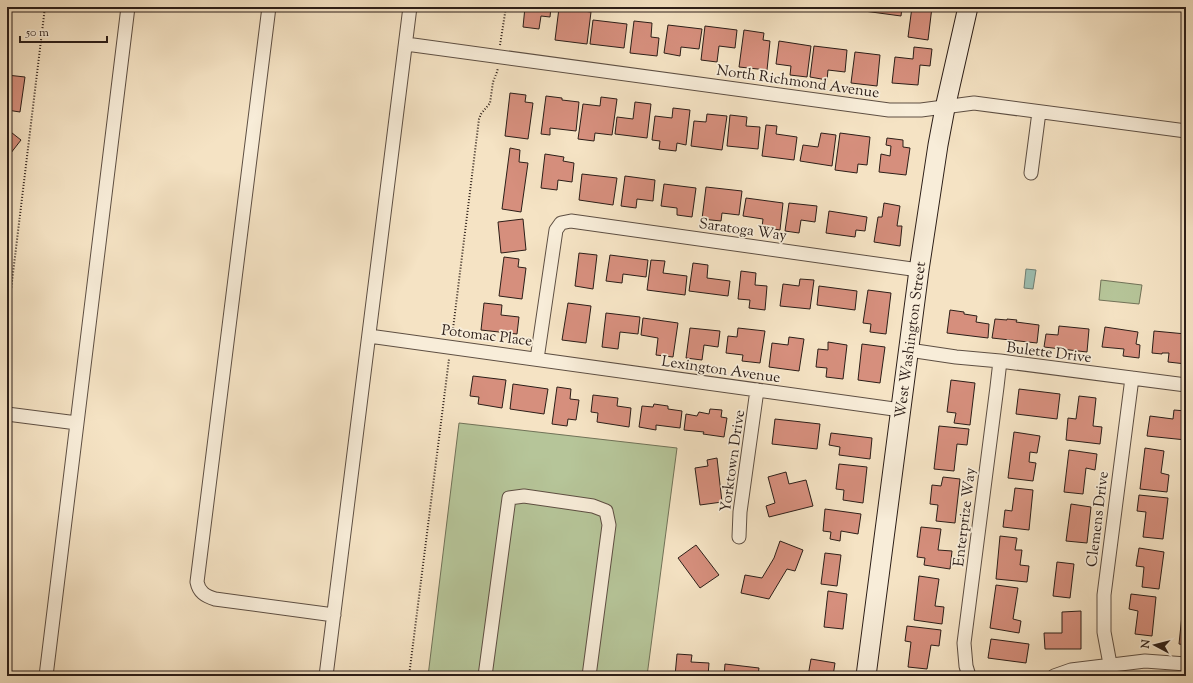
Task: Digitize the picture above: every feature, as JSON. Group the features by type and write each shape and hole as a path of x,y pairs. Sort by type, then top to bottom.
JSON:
{"street":[{"path":"46,676 128,7"},
{"path":"269,7 197,582 198,588 202,593 207,597 215,599 334,615"},
{"path":"326,676 410,7"},
{"name":"West Washington Street","path":"866,676 919,270 945,108 968,7"},
{"name":"North Richmond Avenue","path":"406,44 889,110 921,110 974,103 1186,131"},
{"path":"1031,173 1039,112"},
{"name":"Saratoga Way","path":"562,223 571,221 919,270"},
{"name":"Potomac Place","path":"369,336 537,359 556,230 562,223"},
{"name":"Bulette Drive","path":"909,350 1186,385"},
{"name":"Lexington Avenue","path":"537,359 901,410"},
{"name":"Enterprize Way","path":"969,676 966,666 964,643 1000,361"},
{"name":"Clemens Drive","path":"1110,664 1104,632 1104,595 1132,378"},
{"name":"Yorktown Drive","path":"739,537 740,512 757,390"},
{"path":"7,414 77,423"},
{"path":"485,676 509,498 524,496 593,506 606,511 609,525 589,676"},
{"path":"1054,676 1071,670 1145,660 1186,664"}],"path":[{"path":"7,323 45,7"}],"green space":[{"path":"1101,280 1142,285 1139,304 1099,300"},
{"path":"459,423 677,448 647,676 428,676"}],"shaded area":[{"path":"1026,269 1036,270 1033,289 1024,288"}],"building":[{"path":"525,7 551,7 550,17 541,16 539,29 523,27"},
{"path":"841,7 860,7 860,9"},
{"path":"865,7 902,7 901,16 864,11"},
{"path":"912,7 932,7 928,40 908,37"},
{"path":"559,8 591,12 587,44 555,40"},
{"path":"593,20 627,24 624,48 590,44"},
{"path":"634,21 652,23 651,37 659,38 657,56 630,53"},
{"path":"668,25 702,29 699,49 681,47 680,56 664,53"},
{"path":"705,26 737,30 735,48 719,46 717,62 701,60"},
{"path":"744,30 764,33 763,40 770,41 767,70 739,67"},
{"path":"779,41 811,46 807,77 790,75 791,66 776,64"},
{"path":"814,46 847,50 845,72 828,70 827,80 810,77"},
{"path":"914,47 932,49 930,66 920,65 918,85 892,83 895,57 913,59"},
{"path":"855,52 880,55 877,86 851,83"},
{"path":"7,75 25,77 20,112 7,110"},
{"path":"510,93 526,95 525,102 533,103 528,139 505,136"},
{"path":"546,96 579,102 576,131 550,128 550,135 541,134"},
{"path":"601,97 617,99 612,135 595,133 594,141 578,139 583,104 600,106"},
{"path":"635,102 651,104 647,138 615,134 617,117 633,119"},
{"path":"673,108 690,110 686,145 677,143 676,151 659,149 660,141 652,140 655,116 672,118"},
{"path":"707,114 727,116 722,150 691,146 694,121 706,122"},
{"path":"730,115 747,117 746,126 760,127 758,149 727,146"},
{"path":"766,125 777,126 776,134 797,137 794,160 762,156"},
{"path":"7,129 21,140 7,158"},
{"path":"821,133 836,135 832,166 800,161 803,145 818,147"},
{"path":"840,133 870,137 867,165 858,164 857,173 835,170"},
{"path":"887,138 903,140 903,147 910,148 906,175 879,172 881,154 890,156 891,146 886,145"},
{"path":"510,148 520,150 519,162 528,163 521,212 502,209"},
{"path":"545,154 564,157 563,161 574,163 572,182 558,180 557,190 541,188"},
{"path":"582,174 617,178 613,205 579,200"},
{"path":"625,176 655,180 653,201 637,199 636,208 621,206"},
{"path":"664,184 696,188 692,217 677,215 677,208 661,206"},
{"path":"706,187 742,191 739,215 722,213 721,221 702,219"},
{"path":"746,198 783,203 780,230 762,227 763,219 743,216"},
{"path":"789,203 817,206 815,222 801,220 799,233 785,231"},
{"path":"884,203 900,206 897,226 902,226 900,246 874,242 878,217 882,217"},
{"path":"829,211 867,217 865,231 856,230 855,237 826,233"},
{"path":"523,219 526,250 501,253 498,222"},
{"path":"579,253 597,255 593,289 575,286"},
{"path":"610,255 648,260 646,277 623,274 622,283 606,281"},
{"path":"504,257 519,259 518,267 526,268 522,299 499,296"},
{"path":"651,260 665,261 663,273 687,276 685,295 647,290"},
{"path":"693,263 708,265 707,278 730,281 728,296 689,291"},
{"path":"741,271 756,273 755,285 767,286 765,310 749,308 750,300 738,299"},
{"path":"800,279 814,280 810,309 780,306 783,284 799,286"},
{"path":"819,286 857,291 855,310 817,305"},
{"path":"868,290 891,293 886,334 870,332 871,324 863,323"},
{"path":"484,303 502,305 501,315 519,317 517,334 481,330"},
{"path":"568,303 591,306 586,343 562,340"},
{"path":"950,310 977,316 976,322 989,324 988,338 947,333"},
{"path":"606,313 640,317 638,334 620,332 618,349 602,347"},
{"path":"643,318 678,323 673,357 656,355 658,338 641,335"},
{"path":"995,319 1017,320 1016,322 1039,325 1037,343 992,338"},
{"path":"1059,326 1089,329 1087,352 1044,347 1046,334 1058,335"},
{"path":"1105,327 1138,332 1136,344 1140,345 1139,358 1123,356 1124,349 1102,347"},
{"path":"690,328 720,331 718,347 704,345 702,360 686,358"},
{"path":"738,328 765,331 760,363 742,361 743,355 726,353 728,336 737,337"},
{"path":"1154,331 1186,334 1186,364 1168,362 1169,353 1152,353"},
{"path":"789,337 804,339 799,371 769,367 772,343 788,345"},
{"path":"828,342 847,345 843,379 826,377 827,368 816,367 818,349 828,350"},
{"path":"862,344 885,347 880,383 858,380"},
{"path":"473,376 506,380 502,408 478,404 479,397 470,396"},
{"path":"951,380 975,383 970,425 954,423 956,413 947,412"},
{"path":"513,384 548,389 544,414 510,409"},
{"path":"557,387 571,389 570,399 579,400 576,420 568,419 567,426 552,424"},
{"path":"1019,389 1060,394 1057,419 1016,414"},
{"path":"593,395 618,398 617,406 631,408 629,427 597,422 598,413 591,412"},
{"path":"1079,396 1096,398 1093,426 1102,427 1100,444 1066,440 1068,418 1076,419"},
{"path":"654,404 668,406 668,409 682,411 680,428 656,425 656,430 639,427 642,406 653,407"},
{"path":"710,409 722,410 721,417 727,418 724,437 703,434 704,432 684,430 686,414 697,416 699,412 709,414"},
{"path":"1174,410 1186,411 1186,440 1147,436 1150,416 1173,419"},
{"path":"775,419 820,424 817,449 772,444"},
{"path":"939,426 969,429 967,445 957,444 954,471 934,469"},
{"path":"1014,432 1040,436 1037,453 1030,452 1029,462 1036,463 1033,481 1008,478"},
{"path":"831,433 872,438 870,459 839,455 840,447 829,445"},
{"path":"1145,448 1164,451 1161,473 1169,475 1167,492 1140,489"},
{"path":"1069,450 1097,454 1095,470 1086,468 1083,494 1064,492"},
{"path":"717,458 722,502 700,505 695,468 708,466 707,460"},
{"path":"839,464 867,467 863,503 843,500 844,490 836,489"},
{"path":"786,472 789,484 806,480 813,506 769,517 766,506 775,503 768,477"},
{"path":"943,477 960,479 955,523 936,521 938,505 930,504 932,485 941,486"},
{"path":"1015,488 1033,490 1029,530 1003,527 1005,510 1012,511"},
{"path":"1139,495 1168,498 1163,539 1143,537 1146,512 1137,511"},
{"path":"1071,504 1091,507 1087,543 1066,541"},
{"path":"825,509 861,514 858,534 841,531 840,541 830,539 831,532 823,531"},
{"path":"921,527 941,529 938,550 952,551 950,569 924,565 925,558 917,557"},
{"path":"1000,536 1017,538 1015,550 1022,550 1020,565 1029,566 1027,582 996,579"},
{"path":"780,541 803,550 795,571 787,569 769,599 741,593 745,575 762,578 774,558"},
{"path":"696,545 719,575 700,588 678,558"},
{"path":"1139,548 1164,552 1159,589 1142,587 1144,567 1136,566"},
{"path":"825,553 841,555 837,586 821,584"},
{"path":"1057,562 1074,564 1070,598 1053,596"},
{"path":"919,576 939,579 935,606 944,607 942,624 914,620"},
{"path":"996,585 1018,588 1013,619 1021,621 1019,633 990,628"},
{"path":"828,591 847,594 843,629 824,627"},
{"path":"1131,594 1156,597 1152,636 1135,634 1138,611 1129,609"},
{"path":"1081,611 1081,649 1045,649 1044,633 1062,633 1062,612"},
{"path":"1182,615 1186,615 1186,645 1179,644"},
{"path":"907,626 941,630 939,646 931,645 927,669 908,667 911,642 905,641"},
{"path":"991,639 1029,644 1026,663 988,658"},
{"path":"677,654 692,655 691,662 709,663 708,676 675,676"},
{"path":"811,659 835,663 833,676 808,676"},
{"path":"725,664 759,668 758,675 763,676 724,676"}]}
